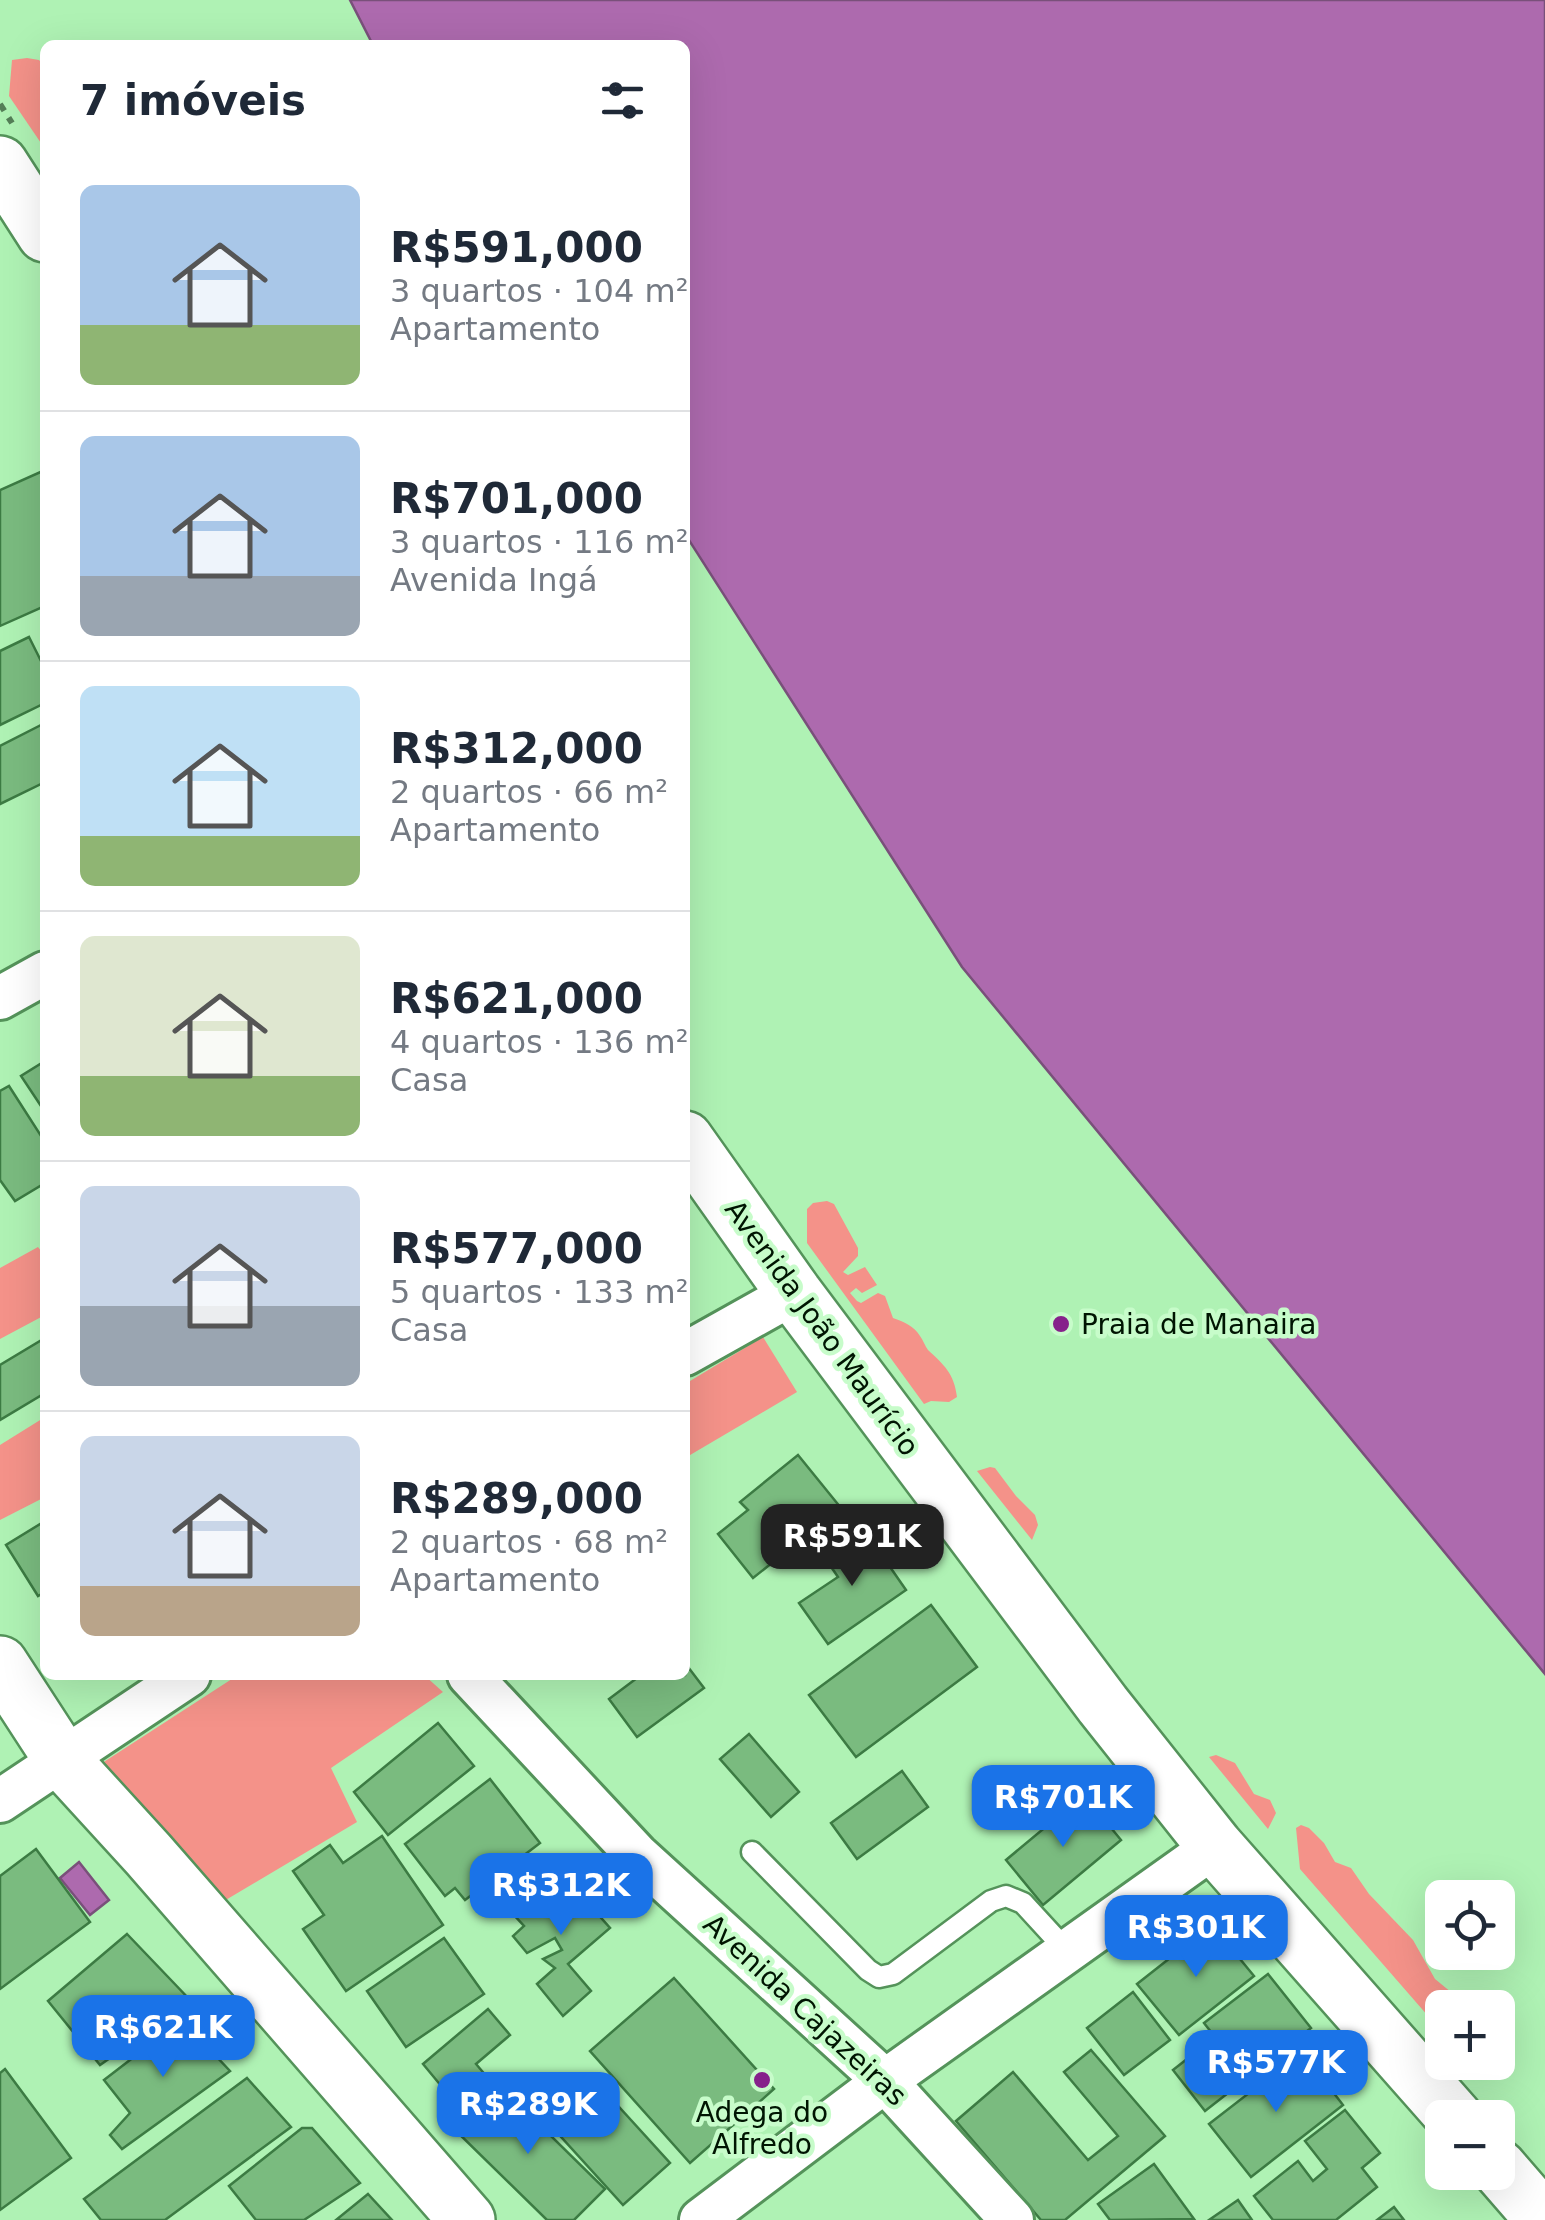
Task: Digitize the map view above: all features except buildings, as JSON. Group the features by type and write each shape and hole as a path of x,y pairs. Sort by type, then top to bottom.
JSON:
{"main road":[{"path":"0,164 40,226"},
{"name":"Avenida João Maurício","path":"690,1146 794,1293 1088,1686 1215,1846 1438,2100"},
{"path":"0,1664 63,1761 467,2220"},
{"path":"1515,2187 1544,2220"}],"street":[{"path":"0,998 40,976"},
{"path":"690,1351 794,1293"},
{"path":"0,1801 182,1680"},
{"name":"Avenida Cajazeiras","path":"474,1680 636,1855 886,2081 1012,2220"},
{"path":"701,2220 886,2081 1215,1846"}],"lane":[{"path":"752,1852 879,1977 893,1974 991,1901 1006,1896 1022,1902 1067,1952"}],"shaded area":[{"path":"350,0 1545,0 1545,1674 962,967 690,542 690,40 370,40"},
{"path":"12,60 40,61 40,142 9,96"},
{"path":"813,1203 834,1204 858,1248 858,1256 843,1272 848,1275 865,1267 877,1285 862,1293 856,1288 850,1293 861,1303 878,1293 885,1296 893,1318 915,1330 947,1370 957,1397 949,1402 924,1404 807,1243 807,1209"},
{"path":"38,1247 40,1250 40,1318 0,1339 0,1268"},
{"path":"763,1337 797,1392 690,1455 690,1381"},
{"path":"40,1420 40,1500 0,1520 0,1445"},
{"path":"990,1467 1035,1515 1038,1525 1032,1540 977,1471"},
{"path":"230,1680 430,1680 443,1692 331,1768 357,1822 219,1904 96,1767"},
{"path":"1216,1755 1235,1763 1254,1794 1270,1800 1276,1813 1268,1829 1209,1757"},
{"path":"1296,1828 1309,1828 1335,1862 1351,1868 1369,1894 1413,1940 1425,1961 1425,1970 1430,1970 1448,1990 1425,1990 1425,2012 1300,1869"},
{"path":"79,1862 109,1900 90,1915 60,1878"}],"place":[{"name":"Praia de Manaira","path":"1061,1324"},
{"name":"Adega do Alfredo","path":"762,2080"}]}
